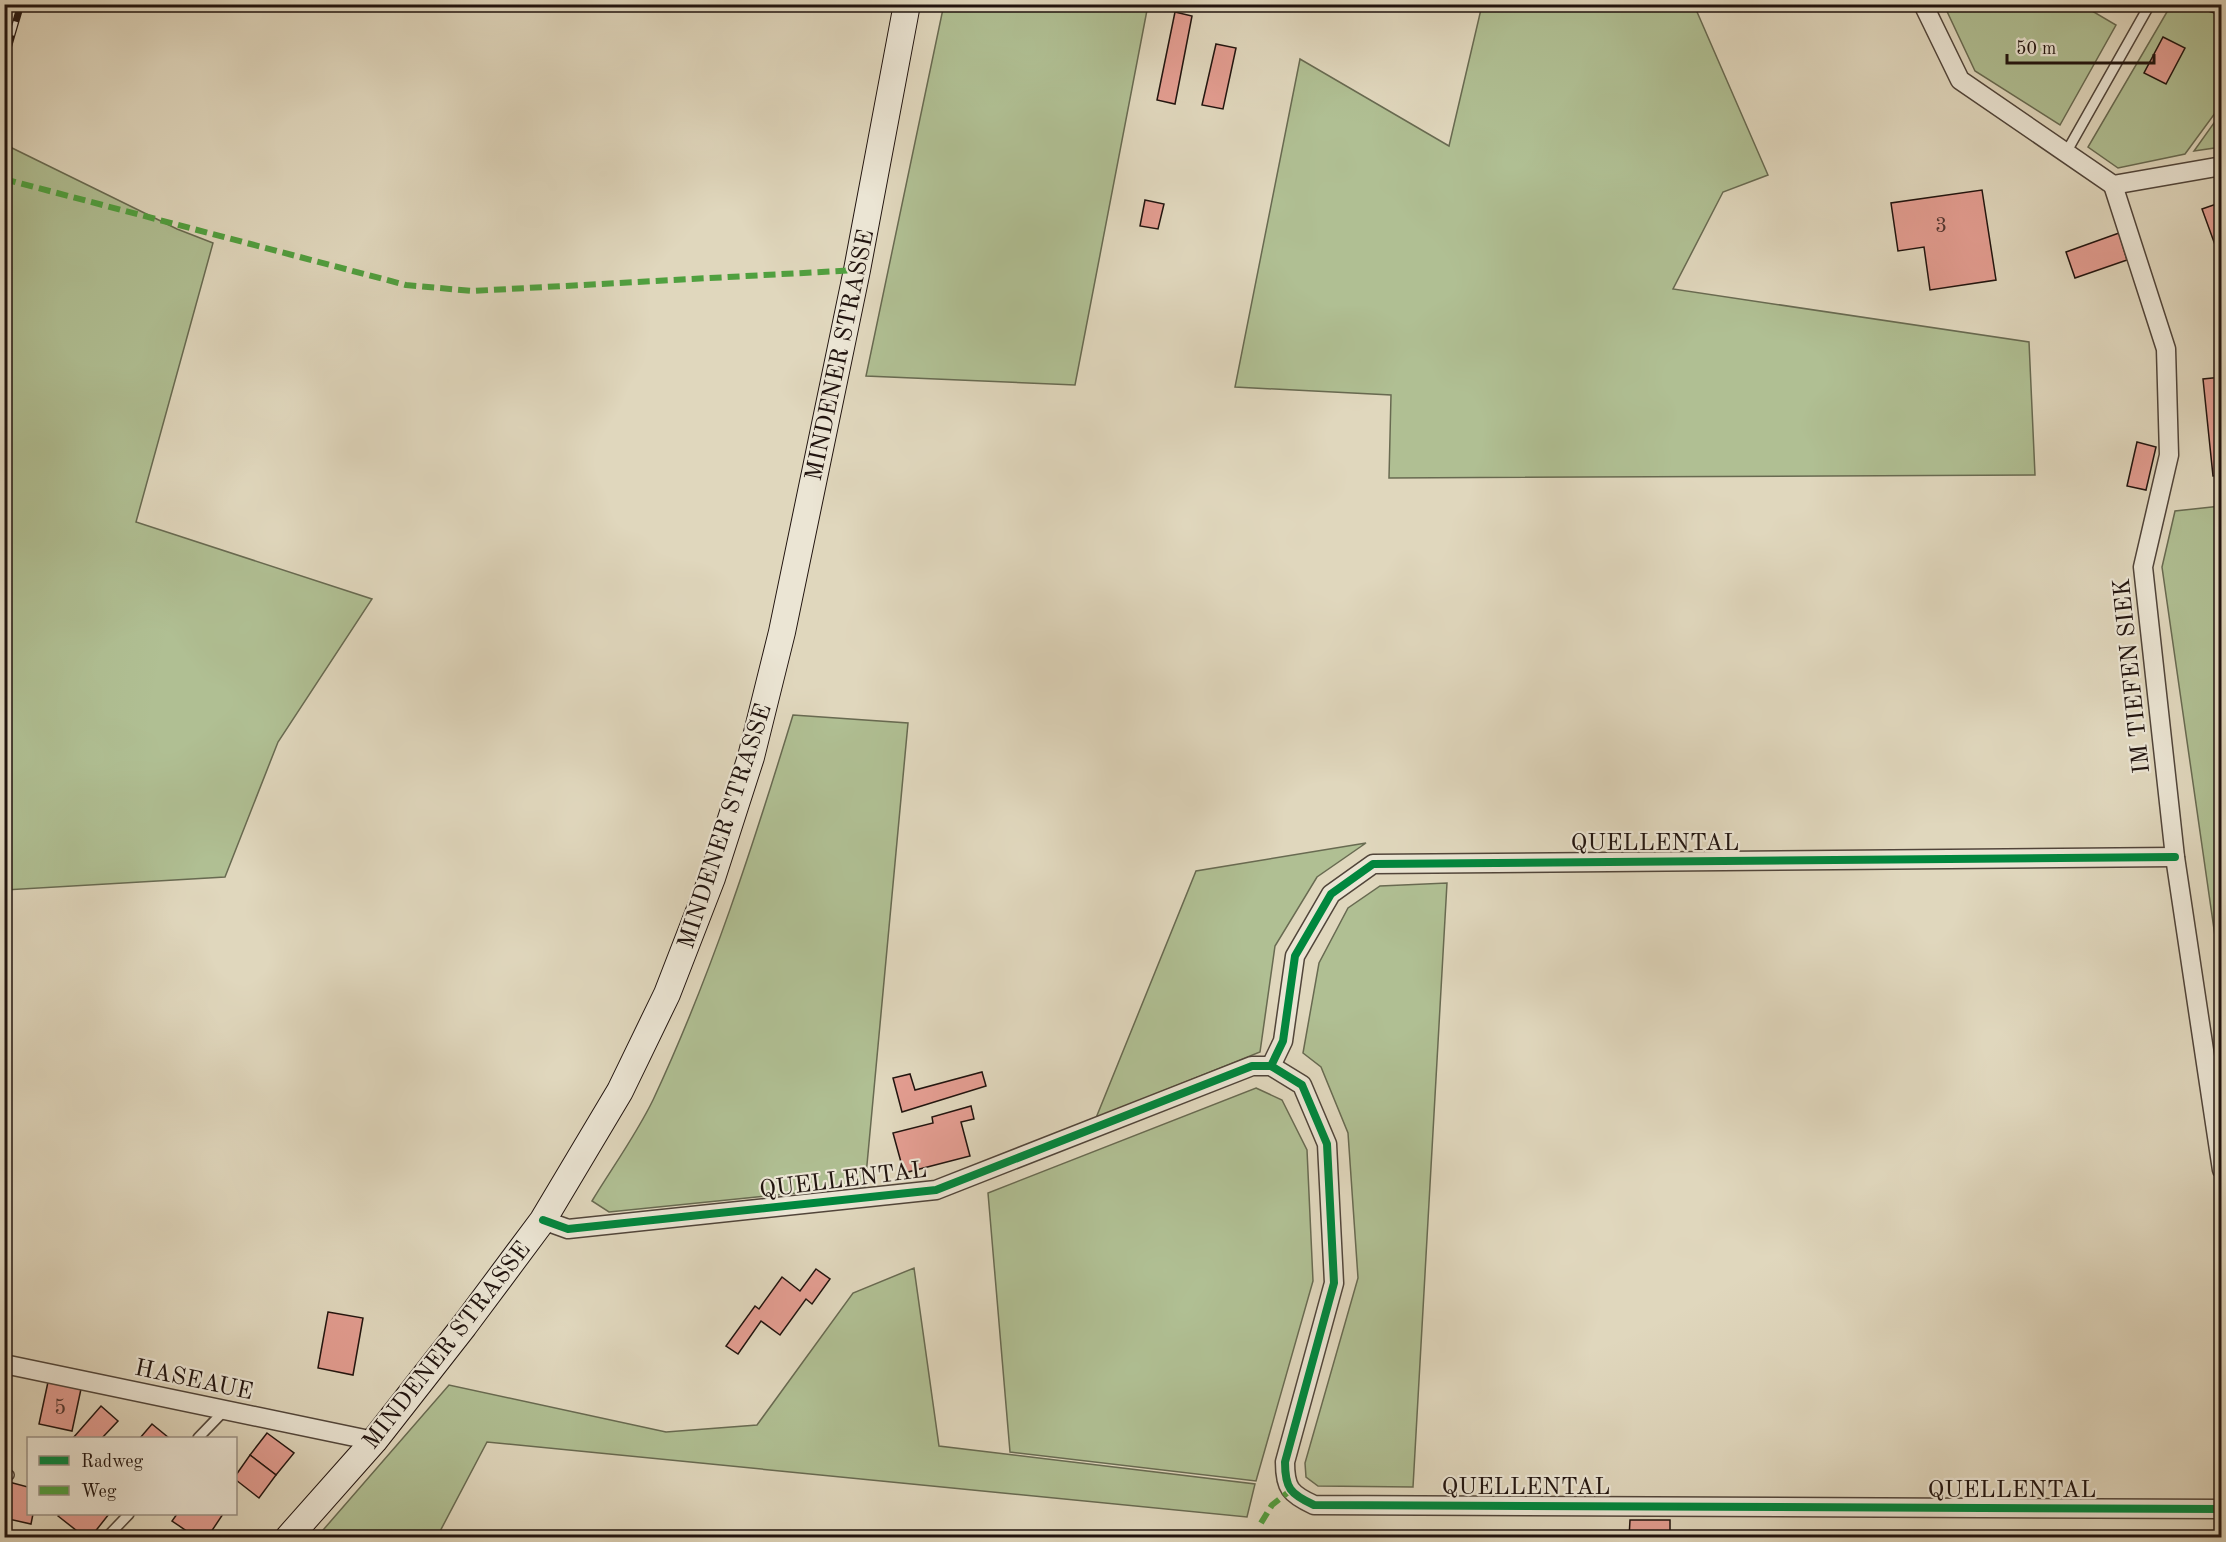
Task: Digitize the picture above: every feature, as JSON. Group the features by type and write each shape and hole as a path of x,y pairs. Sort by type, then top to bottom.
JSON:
{"main road":[{"name":"MINDENER STRASSE","path":"288,1538 374,1441 543,1220 620,1091 667,994 712,878 752,757 782,632 855,281 907,4"}],"street":[{"path":"1923,4 1960,80 2113,185 2222,166"},
{"name":"IM TIEFEN SIEK","path":"2113,185 2166,349 2169,455 2143,567 2175,857 2222,1170"},
{"name":"QUELLENTAL","path":"1271,1066 1283,1041 1295,956 1331,894 1373,864 2175,857"},
{"name":"QUELLENTAL","path":"543,1220 568,1229 936,1190 1252,1066 1271,1066 1302,1085 1327,1144 1334,1283 1285,1462 1285,1482 1296,1497 1314,1504 2222,1509"},
{"name":"HASEAUE","path":"5,1366 374,1441"}],"lane":[{"path":"2067,152 2150,4"},
{"path":"199,1437 225,1410"},
{"path":"106,1538 128,1515"}],"green space":[{"path":"944,4 1148,5 1075,385 866,376"},
{"path":"1482,5 1694,5 1768,175 1723,192 1673,289 2029,342 2035,475 1389,478 1391,395 1235,387 1300,59 1449,146"},
{"path":"1944,5 2082,5 2116,25 2060,125 1975,71"},
{"path":"2171,5 2221,5 2221,105 2185,154 2118,168 2088,147"},
{"path":"2221,113 2221,147 2194,151"},
{"path":"8,146 177,229 213,243 136,522 372,599 278,742 225,877 5,890 4,159"},
{"path":"2222,506 2221,978 2162,567 2175,511"},
{"path":"793,715 908,723 865,1186 609,1212 592,1201 632,1139 653,1100 694,1006 730,910"},
{"path":"1366,843 1317,877 1275,946 1260,1052 1096,1118 1196,871"},
{"path":"1447,883 1413,1487 1318,1486 1306,1477 1305,1463 1358,1278 1348,1133 1321,1067 1303,1053 1319,963 1348,908 1380,886"},
{"path":"1256,1088 1282,1100 1307,1150 1313,1281 1256,1481 1010,1452 988,1193"},
{"path":"914,1268 939,1446 1255,1484 1247,1517 487,1442 437,1537 317,1537 449,1385 666,1432 757,1425 853,1293"}],"building":[{"path":"2198,4 2222,4 2222,15 2197,8"},
{"path":"1175,12 1192,16 1175,104 1157,100"},
{"path":"2163,37 2185,48 2166,84 2144,73"},
{"path":"1216,44 1236,48 1223,109 1202,105"},
{"path":"1982,190 1996,280 1930,290 1924,247 1898,251 1891,203"},
{"path":"1145,200 1164,204 1158,229 1140,226"},
{"path":"2222,202 2222,264 2202,209"},
{"path":"2119,233 2127,260 2075,278 2066,252"},
{"path":"2222,377 2222,475 2213,476 2203,379"},
{"path":"2137,442 2156,447 2146,490 2127,486"},
{"path":"982,1072 986,1086 902,1112 893,1078 910,1074 915,1090"},
{"path":"971,1106 974,1119 961,1122 970,1156 904,1173 893,1133 933,1123 932,1117"},
{"path":"816,1269 830,1279 812,1304 806,1299 780,1335 761,1321 738,1354 726,1346 755,1306 759,1309 782,1277 800,1291"},
{"path":"328,1312 363,1318 353,1375 318,1368"},
{"path":"48,1382 81,1389 72,1431 39,1424"},
{"path":"101,1406 118,1421 103,1437 74,1437"},
{"path":"152,1424 168,1437 141,1437"},
{"path":"267,1433 294,1453 276,1475 250,1455"},
{"path":"250,1455 276,1475 259,1498 237,1481 237,1474"},
{"path":"9,1482 27,1487 27,1515 33,1515 31,1524 4,1518 4,1501"},
{"path":"108,1515 90,1538 86,1538 58,1516"},
{"path":"176,1515 222,1515 207,1538 197,1538 172,1521"},
{"path":"1630,1520 1670,1520 1670,1538 1629,1538"}],"railway":[{"path":"4,20 9,4"},
{"path":"4,62 21,4"}],"marked path":[{"path":"4,179 406,285 472,291 857,270"},
{"path":"1261,1523 1272,1505 1291,1490"}],"cycle path":[{"path":"1271,1066 1283,1041 1295,956 1331,894 1373,864 2175,857"},
{"path":"543,1220 568,1229 936,1190 1252,1066 1271,1066 1302,1085 1327,1144 1334,1283 1285,1462 1286,1478 1290,1489 1314,1505 2222,1509"}]}
